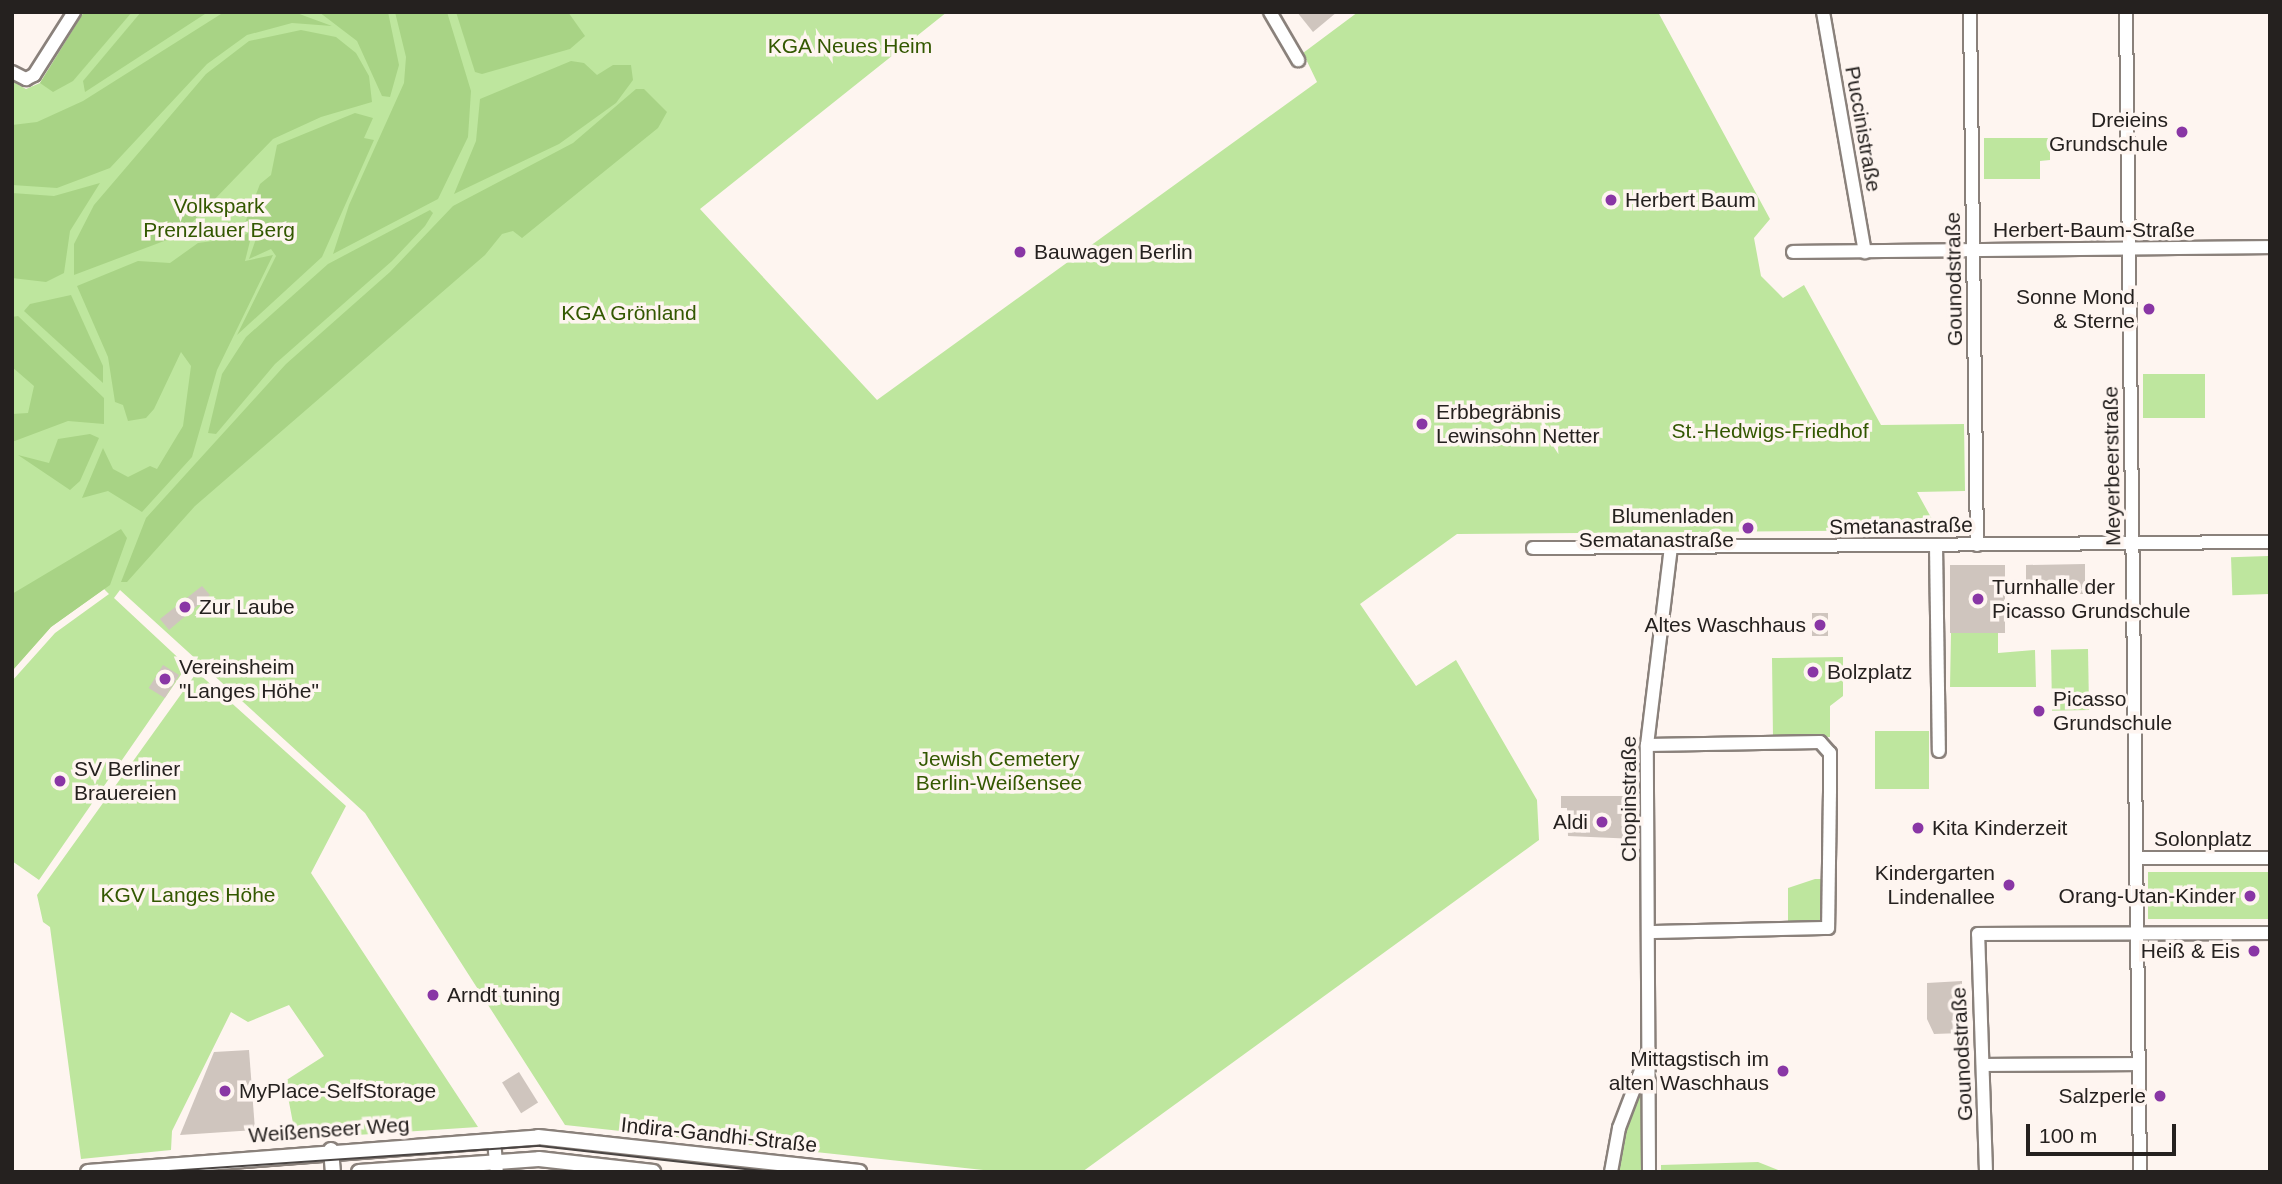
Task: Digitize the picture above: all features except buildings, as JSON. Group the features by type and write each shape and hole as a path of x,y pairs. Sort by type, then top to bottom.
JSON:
{"main road":[{"name":"Weißenseer Weg","path":"88,1172 331,1150 494,1140 574,1140"},
{"name":"Indira-Gandhi-Straße","path":"574,1140 859,1172"},
{"path":"331,1150 333,1172"},
{"name":"Weißenseer Weg","path":"359,1172 587,1164"},
{"name":"Indira-Gandhi-Straße","path":"587,1164 653,1172"}],"street":[{"path":"12,72 29,78 74,12"},
{"path":"1270,12 1298,60"},
{"name":"Puccinistraße","path":"1823,12 1865,251"},
{"name":"Gounodstraße","path":"1970,12 1977,545"},
{"name":"Meyerbeerstraße","path":"2126,12 2140,1172"},
{"name":"Herbert-Baum-Straße","path":"1793,252 2270,247"},
{"name":"Smetanastraße","path":"1533,548 2270,542"},
{"path":"1936,545 1939,751"},
{"name":"Chopinstraße","path":"1649,1172 1647,745 1671,547"},
{"path":"1647,745 1820,742 1830,753 1828,928 1649,932"},
{"name":"Solonplatz","path":"2136,859 2270,859"},
{"path":"2137,933 2270,933"},
{"name":"Gounodstraße","path":"1986,1172 1984,1065 1978,1044 1978,934 2137,933"},
{"name":"Chopinstraße","path":"1611,1172 1619,1128 1648,1052"},
{"path":"1984,1065 2139,1064"},
{"path":"494,1140 496,1167"}],"green space":[{"path":"84,12 947,12 700,209 877,400 1317,82 1303,53 1358,12 1658,12 1770,219 1754,238 1761,276 1783,298 1804,285 1881,425 1964,424 1965,491 1917,492 1938,530 1457,534 1360,604 1416,686 1456,660 1537,800 1539,840 1082,1172 1002,1172 565,1125 365,813 120,590 114,598 187,666 39,880 12,861 12,681 55,633 109,594 104,589 51,627 12,671 12,81 26,89 40,83"},
{"path":"84,12 132,12 73,81 53,92 40,83"},
{"path":"141,12 208,12 85,92 83,81"},
{"path":"294,12 332,26 292,23 247,35 207,64 110,168 57,188 12,185 12,125 37,122 83,101 221,14"},
{"path":"319,12 388,12 399,65 390,97 382,96 357,41"},
{"path":"395,12 447,12 471,91 468,137 438,199 333,254 349,205 404,83 406,57"},
{"path":"456,12 568,12 585,36 570,49 482,74 475,72"},
{"path":"301,30 336,37 356,53 369,76 372,102 321,117 273,139 180,235 74,275 74,244 94,205 206,74 249,41"},
{"path":"571,61 584,63 597,75 613,65 631,65 633,80 616,103 559,144 454,194 476,141 480,99"},
{"path":"636,89 644,89 667,112 658,128 522,238 513,231 502,234 485,255 195,506 127,582 121,582 146,518 286,364 390,272 453,206 573,143"},
{"path":"355,113 373,118 364,138 374,140 322,257 237,335 276,256 271,249 249,259 259,230 253,226 241,233 260,184 271,175 277,145"},
{"path":"1984,138 2050,138 2050,160 2040,161 2040,179 1984,179"},
{"path":"100,183 70,231 64,273 46,282 12,278 12,193 54,196"},
{"path":"430,210 433,213 425,226 392,261 275,364 216,434 208,433 222,374 246,337 328,264"},
{"path":"253,229 245,261 273,255 217,370 192,457 142,512 108,491 82,498 103,448 113,469 128,477 150,466 157,469 183,426 191,366 181,352 154,409 146,418 128,421 123,405 115,402 108,357 77,286 138,261 170,263 198,243 242,237"},
{"path":"71,295 103,366 103,383 24,311 30,304"},
{"path":"18,316 104,398 104,424 68,421 12,442 12,414 28,413 34,386 12,367 12,317"},
{"path":"2143,374 2205,374 2205,418 2143,418"},
{"path":"90,434 99,438 80,481 70,490 18,455 49,463 58,439"},
{"path":"121,529 127,538 110,585 51,627 12,671 12,594"},
{"path":"2268,556 2269,594 2232,595 2231,557"},
{"path":"1951,633 1998,633 1998,653 2035,650 2036,687 1950,687"},
{"path":"2088,649 2089,710 2052,711 2051,650"},
{"path":"1843,657 1843,696 1830,706 1830,737 1773,739 1772,658"},
{"name":"KGV Langes Höhe","path":"197,672 346,806 311,873 478,1127 296,1139 285,1081 324,1056 289,1005 248,1022 231,1012 172,1131 171,1150 81,1159 50,927 43,922 37,895"},
{"path":"1875,731 1929,731 1929,789 1875,789"},
{"path":"2148,872 2270,872 2270,919 2148,919"},
{"path":"1815,879 1827,879 1826,917 1820,924 1788,927 1788,888"},
{"path":"1643,1082 1645,1172 1617,1172 1625,1123"},
{"path":"1758,1162 1783,1172 1661,1172 1661,1165"}],"tram line":[{"path":"154,1172 540,1146 770,1172"}],"place":[{"name":"Dreieins Grundschule","path":"2182,132"},
{"name":"Herbert Baum","path":"1611,200"},
{"name":"Bauwagen Berlin","path":"1020,252"},
{"name":"Sonne Mond & Sterne","path":"2149,309"},
{"name":"Erbbegräbnis Lewinsohn Netter","path":"1422,424"},
{"name":"Blumenladen Sematanastraße","path":"1748,528"},
{"name":"Turnhalle der Picasso Grundschule","path":"1978,599"},
{"name":"Zur Laube","path":"185,607"},
{"name":"Altes Waschhaus","path":"1820,625"},
{"name":"Bolzplatz","path":"1813,672"},
{"name":"Vereinsheim \"Langes Höhe\"","path":"165,679"},
{"name":"Picasso Grundschule","path":"2039,711"},
{"name":"SV Berliner Brauereien","path":"60,781"},
{"name":"Aldi","path":"1602,822"},
{"name":"Kita Kinderzeit","path":"1918,828"},
{"name":"Kindergarten Lindenallee","path":"2009,885"},
{"name":"Orang-Utan-Kinder","path":"2250,896"},
{"name":"Heiß & Eis","path":"2254,951"},
{"name":"Arndt tuning","path":"433,995"},
{"name":"Mittagstisch im alten Waschhaus","path":"1783,1071"},
{"name":"MyPlace-SelfStorage","path":"225,1091"},
{"name":"Salzperle","path":"2160,1096"}],"park label":[{"name":"KGA Neues Heim","path":"850,46"},
{"name":"Volkspark Prenzlauer Berg","path":"219,218"},
{"name":"KGA Grönland","path":"629,313"},
{"name":"St.-Hedwigs-Friedhof","path":"1770,431"},
{"name":"Jewish Cemetery Berlin-Weißensee","path":"999,771"}]}
